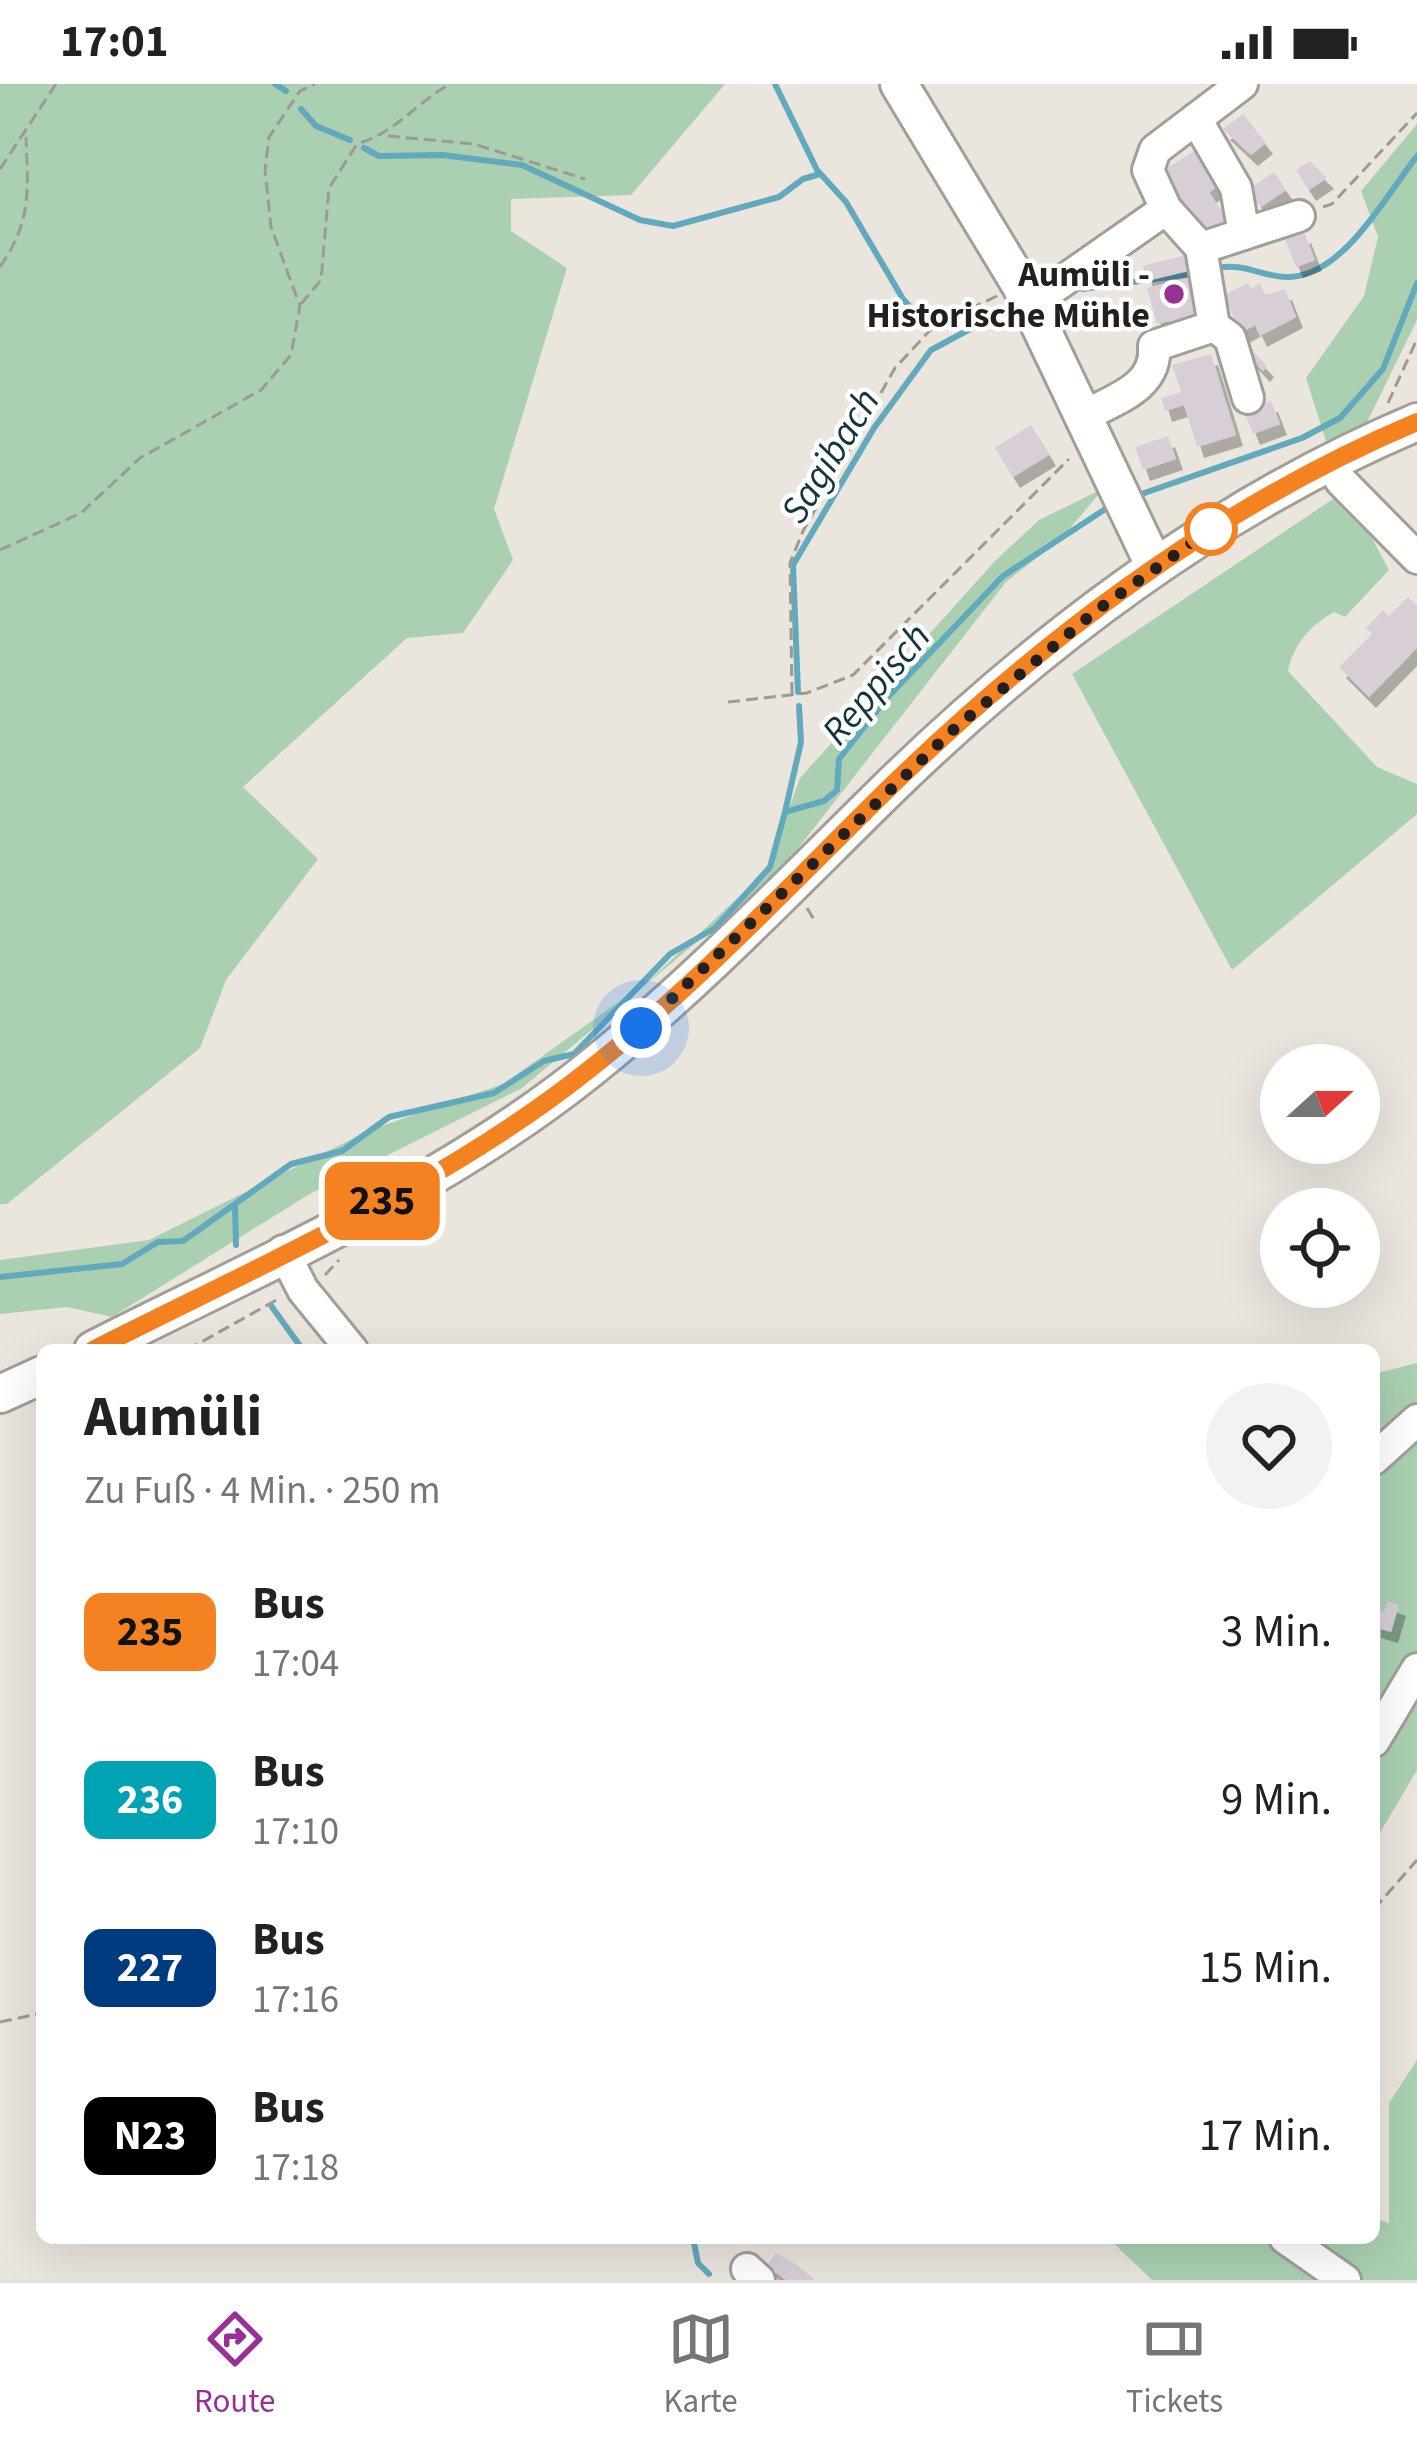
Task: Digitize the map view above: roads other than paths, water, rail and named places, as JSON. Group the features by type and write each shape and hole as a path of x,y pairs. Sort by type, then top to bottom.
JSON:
{"main road":[{"path":"899,84 1025,295 1118,498 1155,567"},
{"path":"105,1344 427,1176 587,1072 734,944 938,744 1155,567 1223,521 1417,422"},
{"path":"0,1394 36,1378"}],"street":[{"path":"1242,84 1155,151 1148,170 1166,209 1201,248 1214,326 1230,338 1247,398"},
{"path":"1196,119 1236,188 1244,234"},
{"path":"1025,295 1166,209"},
{"path":"1201,248 1299,216"},
{"path":"1088,427 1143,383 1156,364 1154,346 1214,326"},
{"path":"1330,463 1341,481 1417,558"},
{"path":"283,1251 303,1290 347,1344"},
{"path":"1380,1454 1417,1420"},
{"path":"1380,1731 1417,1669"},
{"path":"1294,2244 1345,2280"}],"waterway":[{"path":"275,84 286,91"},
{"path":"775,84 817,170 846,202 903,299 927,325"},
{"path":"301,109 316,126 350,140"},
{"path":"364,148 379,156 442,155 522,165 640,220 673,226 779,197 803,179 820,174"},
{"name":"Sagibach","path":"1217,268 1290,277 1310,273 1346,248 1417,156"},
{"name":"Sagibach","path":"1083,289 1198,273"},
{"name":"Reppisch","path":"1133,497 1302,438 1340,418 1383,369 1417,283"},
{"name":"Sagibach","path":"798,692 793,565 874,428 931,350 1013,306"},
{"name":"Reppisch","path":"0,1277 122,1264 158,1242 183,1241 291,1164 342,1151 389,1117 494,1093 544,1061 574,1054 670,954 715,928 770,867 785,812 824,801 837,790 839,759 887,698 1003,576 1110,506"},
{"name":"Sagibach","path":"785,812 801,742 799,706"},
{"path":"235,1207 236,1245"},
{"path":"272,1307 299,1344"},
{"path":"694,2244 698,2263 709,2274"}],"place":[{"name":"Aumüli - Historische Mühle","path":"1174,294"}]}
